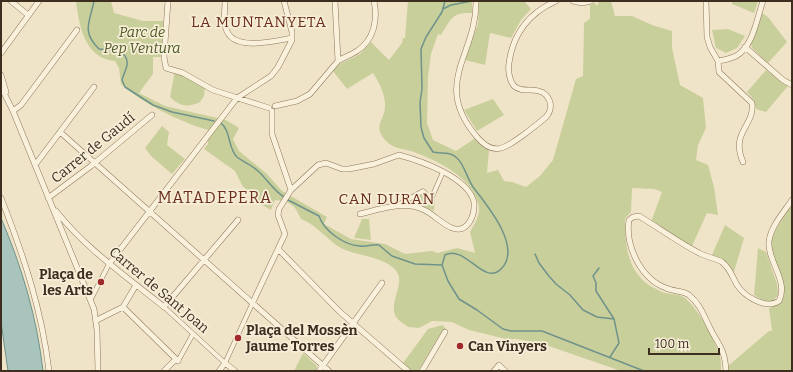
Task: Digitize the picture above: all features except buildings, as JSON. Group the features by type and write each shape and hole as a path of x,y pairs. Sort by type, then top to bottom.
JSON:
{"street":[{"path":"11,1 28,15"},
{"path":"1,53 39,1"},
{"path":"168,1 164,44 165,66 170,70 185,74 205,86 237,98 272,108 297,101 310,94 338,61 358,50 370,38 376,14 374,1"},
{"path":"225,1 225,27 229,35 234,38 255,44 292,38"},
{"path":"91,299 109,264 237,98 275,71 292,38 284,1"},
{"path":"335,1 338,61"},
{"path":"476,1 474,27 459,69 457,96 463,116 474,134 486,145 497,149 508,146 546,117 550,111 549,100 543,93 523,90 514,86 509,75 508,66 511,49 524,24 537,11 556,1"},
{"path":"573,1 582,3 591,1"},
{"path":"706,1 707,37 710,47 718,61 719,72 722,77 747,97 752,103 751,114 739,141 739,150 743,162"},
{"path":"718,61 738,56 745,47 754,28 763,1"},
{"path":"13,111 21,105 77,30"},
{"path":"745,47 783,80 792,85"},
{"path":"1,75 8,99 91,299 97,320 98,371"},
{"path":"1,87 8,99"},
{"path":"35,165 94,87"},
{"path":"272,108 272,134 291,190"},
{"name":"Carrer de Gaudí","path":"48,198 94,163 152,115"},
{"path":"60,132 330,371"},
{"path":"219,371 225,363 279,250 285,231 279,217 279,209 291,190 308,173 323,163 342,170 365,167 399,155 443,172 458,181 472,195 474,205 470,223 466,226 453,228 424,209 413,206 395,206 360,214"},
{"path":"395,206 423,191 428,196 432,197 443,172"},
{"path":"1,198 32,285 43,332 49,371"},
{"path":"726,371 724,352 698,304 685,293 667,289 654,282 638,264 632,247 629,220 633,217 639,216 701,255 720,261 729,269 737,284 745,293 762,303 770,305 779,301 782,289 770,252 770,238 792,200"},
{"name":"Carrer de Sant Joan","path":"51,204 69,227 109,264 164,307 235,371"},
{"path":"164,307 238,220"},
{"path":"63,231 68,233 69,227"},
{"path":"279,250 340,312 408,371"},
{"path":"320,371 382,283"},
{"path":"97,320 123,306 136,285"},
{"path":"123,306 177,360"},
{"path":"422,371 445,332"},
{"path":"164,371 177,360 193,334"},
{"path":"494,371 499,365 505,371"}],"green space":[{"name":"Parc de Pep Ventura","path":"76,1 111,1 114,13 143,21 163,21 162,57 153,57 153,74 139,93 165,106 226,120 239,128 233,139 239,151 267,174 282,191 327,217 324,224 351,239 385,244 405,254 432,251 438,253 457,248 475,253 470,232 479,214 476,196 462,178 452,171 431,159 411,151 394,147 386,141 379,128 385,103 380,85 373,73 347,89 333,71 340,64 360,54 371,42 389,60 402,43 403,38 405,38 408,1 472,1 472,13 456,15 441,35 438,34 431,54 428,77 427,123 433,140 456,151 474,139 489,150 487,173 498,170 504,181 526,187 540,176 553,160 576,79 583,76 584,23 590,19 590,5 595,3 597,6 599,1 611,1 615,16 632,16 652,25 672,31 672,48 680,85 703,98 706,128 698,145 696,160 708,165 714,187 718,215 707,213 692,246 651,222 662,192 654,189 632,188 631,212 625,218 627,248 633,267 645,282 664,293 682,296 695,309 706,325 718,350 721,371 621,371 540,343 506,339 469,330 452,322 432,321 419,328 408,327 396,317 394,312 399,277 397,272 392,267 379,260 337,246 308,222 301,219 297,210 285,201 275,200 271,210 257,202 242,185 235,171 204,149 208,144 208,130 197,127 150,105 121,84 119,68 115,61 105,59 97,54 90,48 85,40 79,21"},
{"path":"479,1 524,1 531,9 521,20 511,38 490,33 485,65 465,60 478,24"},
{"path":"732,1 758,1 754,13 732,4"},
{"path":"762,13 768,17 787,42 768,63 752,48 751,44"},
{"path":"728,29 745,36 737,48 726,53 716,48 712,30"},
{"path":"766,70 788,86 766,112 756,109 754,100 747,92"},
{"path":"175,71 205,86 204,96 200,102 192,105 184,105 170,97"},
{"path":"493,99 504,115 477,131 464,110"},
{"path":"162,126 169,132 167,145 185,159 172,174 151,156 145,148"},
{"path":"423,192 429,199 435,199 434,211 418,204 403,203"},
{"path":"792,205 792,371 729,371 728,366 769,331 772,331 769,308 776,305 779,299 780,290 771,244 777,228"},
{"path":"362,219 369,219 371,240 354,238"},
{"path":"725,225 744,238 734,272 725,261 712,255"},
{"path":"758,248 766,252 777,284 778,295 773,301 764,301 754,295"},
{"path":"443,325 446,330 443,330 418,371 411,371 403,363 428,329"},
{"path":"303,353 317,366 316,371 294,371"}],"water":[{"path":"1,218 16,255 28,293 37,332 43,371 8,371 1,322"}],"waterway":[{"path":"94,1 88,26 90,37 99,49 118,51 125,56 127,65 122,80 125,87 153,105 172,112 214,121"},
{"path":"445,1 442,12 426,37 421,49 421,127 424,138 433,152 451,154 464,167 473,187 500,226 508,248 507,259 502,268 495,273 488,273 482,270 460,255 453,253 445,255 442,265 448,281 459,299 503,329 511,331 542,331 644,371"},
{"path":"443,9 451,5 472,1"},
{"path":"220,122 226,130 232,149 237,157 256,169 284,197"},
{"path":"288,200 319,216 325,227 330,232 348,243 362,246 379,245 392,256 415,264 442,265"},
{"path":"535,254 539,263 548,275 556,284 570,295 583,310 597,317 614,319"},
{"path":"599,268 593,276 596,283 596,291 614,319 619,343 610,357"}],"place":[{"name":"Plaça de les Arts","path":"101,282"},
{"name":"Plaça del Mossèn Jaume Torres","path":"238,338"},
{"name":"Can Vinyers","path":"460,346"}],"district":[{"name":"LA MUNTANYETA","path":"259,22"},
{"name":"MATADEPERA","path":"215,197"},
{"name":"CAN DURAN","path":"387,199"}]}
